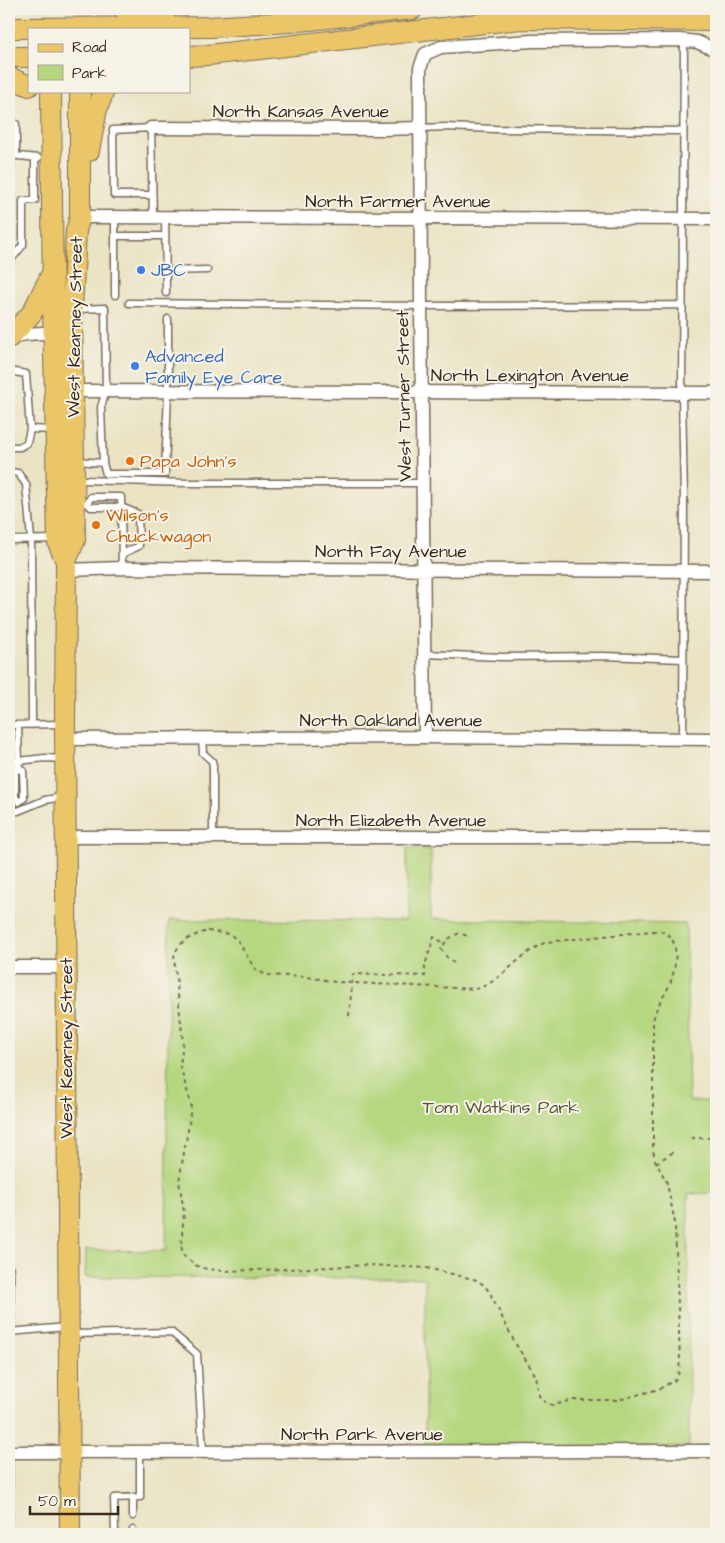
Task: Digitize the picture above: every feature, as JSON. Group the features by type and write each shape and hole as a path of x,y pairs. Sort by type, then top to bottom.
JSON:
{"main road":[{"path":"123,9 142,16 233,16 290,22"},
{"path":"9,28 51,22 210,27 290,22 403,9"},
{"path":"190,56 520,19 716,21"},
{"path":"9,58 28,57"},
{"path":"9,77 28,86"},
{"path":"37,92 51,112"},
{"name":"West Kearney Street","path":"51,92 51,112 43,158 53,270 73,391 74,461 81,503 75,540 66,566 65,837 70,1534"},
{"name":"West Kearney Street","path":"66,566 58,543 56,430 63,332 72,310 76,231 81,207 80,92"},
{"path":"81,207 97,109 104,92"},
{"path":"9,337 32,313 53,270"}],"street":[{"name":"West Turner Street","path":"425,737 420,68 425,54 441,47 532,41 684,41"},
{"path":"684,41 703,44 716,50"},
{"name":"North Kansas Avenue","path":"151,128 420,128"},
{"name":"North Farmer Avenue","path":"81,207 115,217 716,219"},
{"path":"9,337 63,332"},
{"name":"North Lexington Avenue","path":"73,391 716,393"},
{"name":"North Fay Avenue","path":"66,566 122,568 716,570"},
{"name":"North Oakland Avenue","path":"65,732 202,738 425,737 716,740"},
{"name":"North Elizabeth Avenue","path":"65,837 716,837"},
{"path":"9,967 66,967"},
{"name":"North Park Avenue","path":"9,1452 716,1451"}],"lane":[{"path":"683,739 682,131 684,41"},
{"path":"9,97 9,104"},
{"path":"9,122 16,124 16,156"},
{"path":"152,195 114,195 113,130 151,128 152,195 165,236 166,293"},
{"path":"420,128 682,131"},
{"path":"9,155 43,158 35,200 23,201 23,245 9,262"},
{"path":"115,217 115,295"},
{"path":"115,236 165,236"},
{"path":"166,271 207,270"},
{"path":"129,303 421,306 682,305"},
{"path":"72,310 105,308 106,391 101,407 103,463 106,474 165,474 168,319"},
{"path":"9,371 26,374 30,429 27,443 20,447 9,447"},
{"path":"30,429 56,430"},
{"path":"74,461 103,463"},
{"path":"9,472 18,473 26,484 31,539 32,724"},
{"path":"83,480 188,483 423,483"},
{"path":"81,503 91,497 120,497 122,568"},
{"path":"81,503 91,507 121,507 138,514 139,546 122,554"},
{"path":"9,540 58,538"},
{"path":"424,654 683,659"},
{"path":"18,724 19,765 15,771 15,797 19,802 18,810"},
{"path":"9,725 32,724 65,732"},
{"path":"202,738 203,753 212,761 213,766 213,837"},
{"path":"9,762 19,765 45,758 65,759"},
{"path":"9,810 18,810 45,800 65,796"},
{"path":"10,1269 10,1332 172,1332 197,1354 203,1452"},
{"path":"9,1452 9,1517"},
{"path":"115,1534 114,1498 140,1497 140,1452"},
{"path":"133,1497 133,1516"}],"path":[{"path":"652,931 664,932 674,943 675,958 669,986 658,1004 652,1022 654,1150 656,1164 667,1183 676,1230 679,1370 678,1376 670,1384 634,1397 618,1400 572,1400 554,1405 542,1401 537,1390 536,1376 515,1343 490,1292 482,1283 468,1277 427,1268 369,1264 240,1271 212,1270 195,1265 184,1256 181,1246 184,1212 179,1181 190,1124 191,1104 180,1066 183,1042 174,964 177,948 189,938 201,933 226,932 238,941 252,965 260,973 266,975 475,989 496,978 532,948 547,942 652,931"},
{"path":"454,964 441,949 454,935 460,933 467,936"},
{"path":"349,1016 353,974 425,976 425,965 434,937 444,944"},
{"path":"691,1138 716,1138"},
{"path":"656,1164 675,1151"}],"green space":[{"name":"Tom Watkins Park","path":"407,848 431,849 431,919 686,924 689,1101 716,1101 716,1193 688,1194 689,1447 425,1448 425,1278 85,1277 86,1250 166,1251 169,920 406,921"}],"place":[{"name":"JBC","path":"141,270"},
{"name":"Advanced Family Eye Care","path":"135,366"},
{"name":"Papa John's","path":"130,461"},
{"name":"Wilson's Chuckwagon","path":"96,525"}]}
